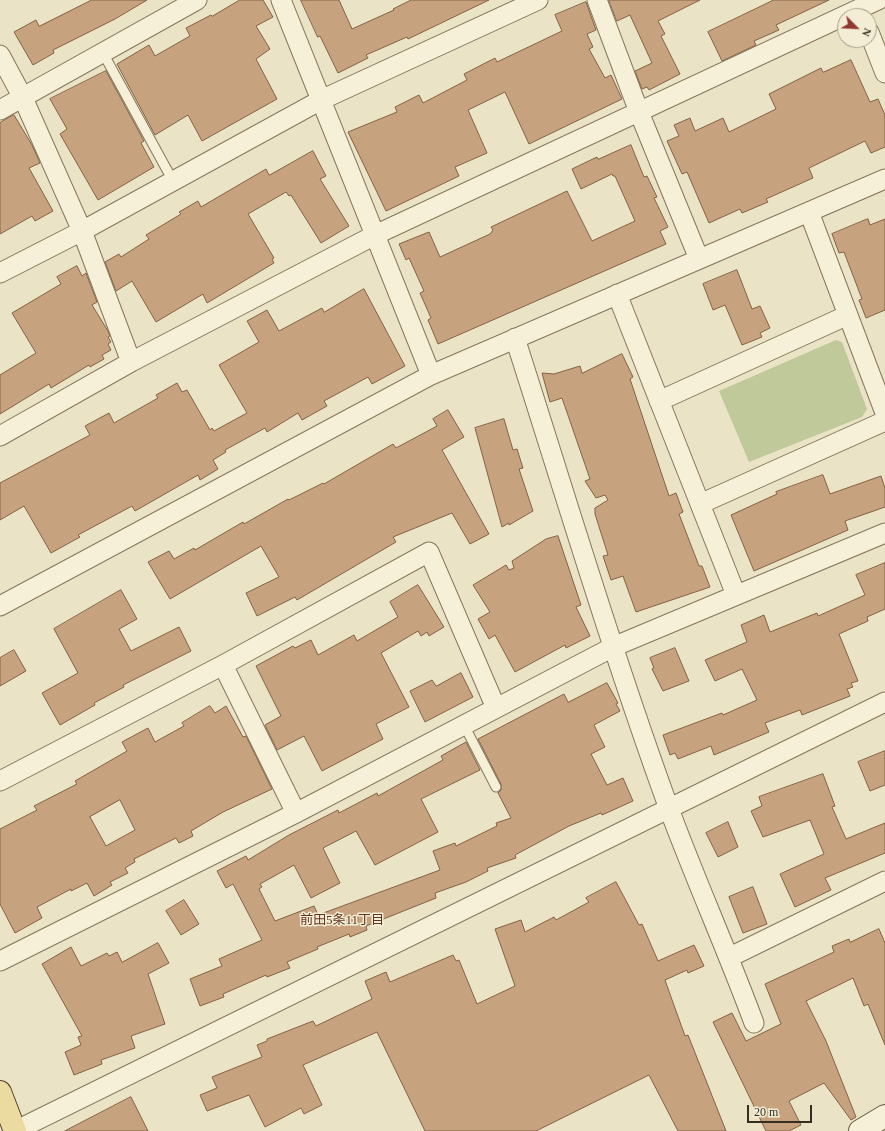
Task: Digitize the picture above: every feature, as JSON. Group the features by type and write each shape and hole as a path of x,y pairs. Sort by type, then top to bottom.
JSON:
{"main road":[{"path":"0,1092 15,1131"}],"street":[{"path":"0,110 198,0"},
{"path":"281,0 431,374"},
{"path":"0,273 82,231 321,100 538,0"},
{"path":"597,0 639,112 700,259"},
{"path":"867,8 878,0"},
{"path":"0,436 131,362 375,235 639,112 837,23"},
{"path":"875,48 885,73"},
{"path":"0,55 23,98 82,231 131,362"},
{"path":"0,606 431,374 885,179"},
{"path":"809,212 885,413"},
{"path":"617,294 736,595"},
{"path":"659,401 848,315"},
{"path":"516,338 613,647 669,807 730,957 754,1023"},
{"path":"700,504 885,421"},
{"path":"0,961 296,813 613,647 885,533"},
{"path":"0,781 223,665 429,552 496,708"},
{"path":"223,665 296,813"},
{"path":"15,1131 669,807 884,706"},
{"path":"730,957 885,881"},
{"path":"860,1131 885,1116"}],"lane":[{"path":"103,53 172,181"},
{"path":"464,725 496,787"}],"green space":[{"path":"836,340 842,342 867,409 862,417 749,462 719,391"}],"building":[{"path":"92,0 147,0 115,19 53,50 54,53 33,65 14,32 36,20 39,26"},
{"path":"240,0 263,0 273,17 256,26 270,49 256,59 277,99 202,141 188,115 155,135 117,64 149,45 155,56 190,36 186,28 211,15 212,16"},
{"path":"301,0 339,0 352,29 394,10 393,9 411,0 489,0 408,39 407,37 366,55 368,58 338,73 320,36 318,37"},
{"path":"609,0 700,0 658,21 665,34 661,36 680,74 649,90 647,87 642,89 635,71 652,63 630,15 617,21"},
{"path":"774,0 829,0 776,25 779,30 754,41 756,45 722,61 708,32"},
{"path":"586,2 596,30 587,34 593,47 589,49 605,78 611,75 622,99 529,144 505,92 468,110 487,153 455,167 459,176 386,211 348,132 397,112 395,107 419,95 423,103 467,80 464,74 495,58 497,62 562,31 555,15"},
{"path":"851,60 870,102 878,99 885,115 885,147 871,153 865,141 809,168 813,178 766,199 768,202 742,213 740,209 709,223 687,172 682,174 667,141 679,136 674,125 690,118 695,131 723,118 729,132 776,109 769,94 821,68 823,72"},
{"path":"106,71 144,141 141,143 154,167 98,200 60,134 67,129 50,99"},
{"path":"14,115 32,145 40,163 29,168 53,211 35,221 32,216 0,234 0,123"},
{"path":"631,145 644,177 647,176 657,197 654,198 668,227 660,231 666,244 438,344 428,320 431,318 420,293 424,291 409,258 406,260 399,244 429,232 440,257 490,234 493,230 491,227 567,191 592,241 635,221 615,176 612,174 581,189 572,169 597,157 598,159"},
{"path":"313,151 326,176 320,179 349,226 321,243 291,195 289,196 286,192 248,214 274,258 272,259 274,263 207,303 203,294 156,322 132,281 116,291 105,262 119,254 121,257 149,239 146,235 181,214 179,212 198,201 201,207 266,169 269,175"},
{"path":"868,219 870,225 885,219 885,310 866,318 859,300 862,299 844,252 839,253 832,234"},
{"path":"77,266 82,276 86,273 97,302 92,305 108,331 110,336 108,337 111,342 108,344 111,350 102,355 104,359 90,367 89,365 51,388 49,384 0,414 0,375 36,353 12,313 61,284 57,277"},
{"path":"737,270 752,309 760,306 770,328 760,333 762,337 742,345 725,305 713,310 703,284"},
{"path":"364,289 405,366 372,384 368,377 324,401 327,406 302,420 298,413 267,432 265,428 225,450 226,452 213,460 218,469 200,480 198,475 135,511 132,506 78,535 80,537 51,553 24,506 0,520 0,483 90,435 85,426 109,413 114,423 158,398 156,395 177,383 182,392 187,390 210,430 212,428 214,431 247,413 219,365 259,342 247,321 267,310 279,331 322,308 324,312"},
{"path":"622,354 633,377 630,379 669,496 676,493 683,512 679,514 699,566 702,566 710,587 636,612 623,576 611,580 603,556 608,555 595,514 595,508 608,500 605,495 596,498 585,481 590,479 562,398 550,402 542,373 554,374 580,366 582,373"},
{"path":"448,410 464,437 442,450 489,534 470,544 452,513 393,537 396,542 297,600 295,597 257,616 246,593 279,577 261,546 170,599 148,562 169,551 174,559 194,548 195,550 243,522 244,524 288,499 289,500 323,483 324,484 393,444 396,448 437,426 433,419"},
{"path":"504,419 513,450 517,449 523,468 519,469 533,511 509,525 509,523 502,527 475,428"},
{"path":"823,475 830,494 881,476 885,488 885,507 845,521 848,530 754,571 731,515 777,494 776,492"},
{"path":"558,536 581,605 576,607 590,636 566,648 565,645 515,672 495,635 489,639 478,619 490,612 473,585 506,565 509,570 514,568 512,561 546,539"},
{"path":"885,563 885,609 867,617 868,621 839,634 858,681 851,683 853,687 847,689 850,696 802,715 800,710 765,723 769,732 714,755 711,746 678,759 675,753 670,755 663,735 722,713 723,715 757,700 742,669 715,681 705,660 747,642 741,625 764,615 770,632 817,613 818,616 865,595 856,575"},
{"path":"418,585 444,627 429,636 427,632 421,636 418,631 381,653 409,707 376,724 383,739 322,771 304,736 277,750 265,725 281,716 256,666 293,646 295,648 311,640 318,655 354,635 357,641 398,617 390,602"},
{"path":"121,590 137,619 119,629 131,651 179,627 191,651 123,685 124,687 94,703 95,705 60,725 42,693 78,673 54,629"},
{"path":"675,648 689,681 663,691 652,669 654,668 650,658"},
{"path":"14,650 26,671 0,686 0,658"},
{"path":"461,673 473,697 425,722 410,691 432,680 436,686"},
{"path":"607,683 618,703 616,704 620,711 594,725 605,747 591,754 607,785 623,778 633,801 602,815 601,813 569,826 515,855 516,858 487,868 488,871 466,882 435,893 436,898 366,926 367,930 350,937 349,934 317,947 318,949 287,962 290,968 267,977 266,975 223,994 224,997 200,1006 190,979 222,966 219,959 262,940 233,884 226,888 217,871 246,856 248,860 289,835 338,810 339,813 377,793 378,796 443,760 441,756 466,742 480,770 421,799 438,832 375,865 356,831 323,848 340,883 311,898 294,865 260,884 262,887 259,889 275,921 314,906 318,915 440,870 433,851 455,843 456,846 497,826 496,823 511,818 498,793 501,790 501,784 478,739 564,694 568,702"},
{"path":"210,706 215,713 226,706 243,737 246,736 272,789 223,812 191,831 193,836 179,843 176,838 134,859 135,862 125,868 128,873 110,882 112,885 94,896 87,883 71,891 71,889 37,907 42,918 15,933 0,904 0,829 37,810 34,806 77,784 75,781 127,751 122,742 148,728 155,742 184,726 182,723","holes":["120,800 135,830 106,846 90,817"]},
{"path":"885,751 885,785 870,791 858,762"},
{"path":"823,774 835,806 832,807 846,839 885,823 885,853 825,878 831,890 795,907 780,874 824,854 810,820 763,837 751,811 762,806 759,797"},
{"path":"728,822 738,847 718,857 706,833"},
{"path":"616,882 639,925 642,924 658,961 694,945 704,966 688,973 687,970 665,980 685,1036 688,1035 726,1131 678,1131 649,1075 536,1131 425,1131 377,1032 303,1065 322,1105 304,1114 301,1108 265,1127 249,1095 207,1111 200,1095 217,1088 212,1077 262,1057 257,1045 267,1041 267,1039 313,1021 316,1026 372,999 365,981 386,972 390,982 453,955 456,961 459,960 477,1004 515,986 495,929 521,920 525,932 554,917 556,920 589,902 586,898"},
{"path":"753,887 767,924 743,933 729,897"},
{"path":"184,900 199,924 181,935 166,911"},
{"path":"879,929 885,943 885,1045 868,1004 864,1006 853,978 806,1001 826,1041 856,1117 851,1120 824,1083 789,1101 801,1125 789,1131 766,1131 713,1022 732,1013 746,1041 781,1024 765,984 834,952 832,946 849,939 850,942"},
{"path":"158,943 169,963 148,974 165,1024 131,1036 135,1048 101,1060 102,1064 74,1075 65,1052 81,1045 78,1037 82,1036 42,964 71,947 81,966 107,953 109,956 117,952 122,962"},
{"path":"131,1097 148,1131 65,1131"}],"district":[{"name":"前田5条11丁目","path":"342,921"}]}
